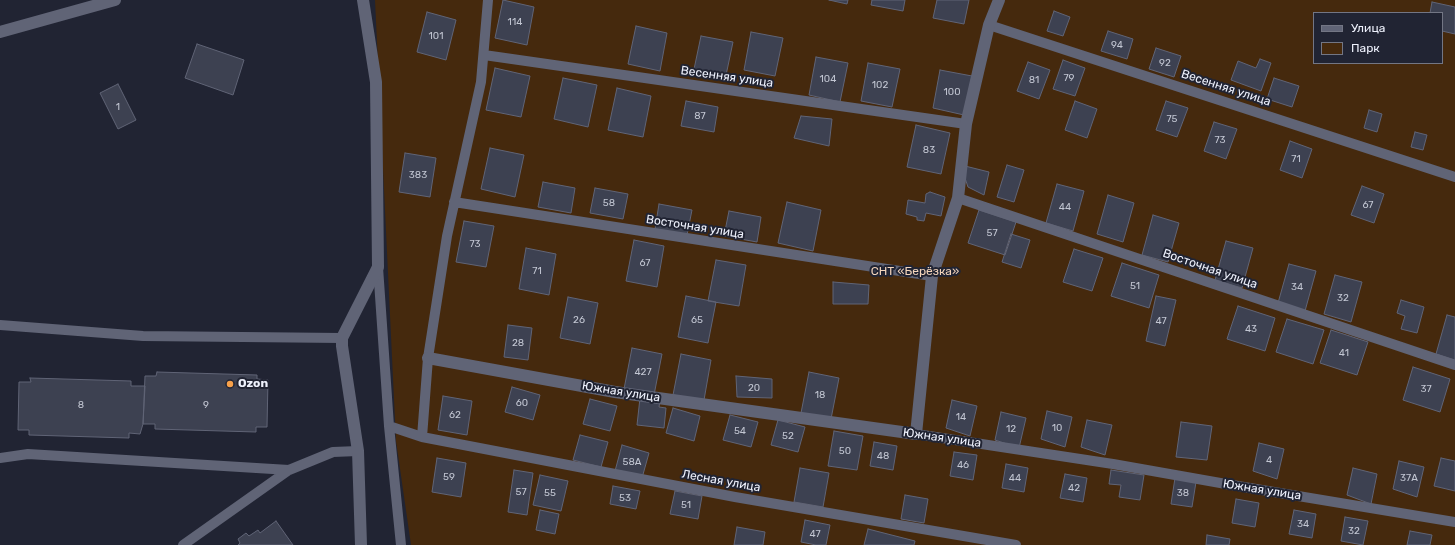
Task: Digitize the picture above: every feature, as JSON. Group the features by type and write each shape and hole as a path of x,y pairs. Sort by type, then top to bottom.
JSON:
{"street":[{"path":"0,32 115,0"},
{"path":"361,545 358,451 342,338 378,267 376,82 364,0"},
{"path":"916,434 932,276 958,198 966,124 989,25 999,0"},
{"name":"Южная улица","path":"428,358 615,392 916,434"}],"lane":[{"path":"422,437 428,358 446,236 481,82 488,0"},
{"name":"Весенняя улица","path":"989,25 1455,177"},
{"name":"Весенняя улица","path":"484,55 966,124"},
{"name":"Восточная улица","path":"958,198 1455,365"},
{"name":"Восточная улица","path":"454,202 932,276"},
{"path":"378,267 389,426 401,545"},
{"path":"0,325 143,336 342,338"},
{"name":"Лесная улица","path":"389,426 422,437 735,497 1016,545"},
{"name":"Южная улица","path":"916,434 1113,464 1455,522"},
{"path":"183,545 289,470 332,452 358,451"},
{"path":"0,458 28,454 289,470"}],"green space":[{"name":"СНТ «Берёзка»","path":"375,0 1455,0 1455,545 411,545 396,441"}],"building":[{"path":"503,0 534,7 527,45 495,38"},
{"path":"829,0 848,0 847,4"},
{"path":"872,0 905,0 903,11 871,5"},
{"path":"937,0 969,0 964,24 933,18"},
{"path":"1432,2 1455,7 1455,34 1443,31 1443,12 1430,12"},
{"path":"1054,11 1070,17 1063,36 1047,31"},
{"path":"427,12 456,20 446,60 417,52"},
{"path":"636,26 667,33 660,71 628,64"},
{"path":"1108,31 1133,39 1127,59 1101,51"},
{"path":"751,32 783,38 775,76 744,70"},
{"path":"701,36 733,42 725,80 693,74"},
{"path":"197,44 244,60 233,95 185,78"},
{"path":"1156,48 1181,56 1174,77 1149,69"},
{"path":"816,57 848,63 840,102 809,95"},
{"path":"1260,59 1271,63 1261,91 1231,80 1238,61 1256,68"},
{"path":"1063,60 1085,68 1075,96 1053,89"},
{"path":"1028,62 1050,70 1039,99 1017,91"},
{"path":"868,63 900,69 892,107 861,101"},
{"path":"495,68 530,76 521,117 486,110"},
{"path":"940,70 972,76 964,115 933,108"},
{"path":"563,78 597,85 588,127 554,119"},
{"path":"1274,78 1299,86 1292,107 1267,99"},
{"path":"118,84 136,120 118,129 100,93"},
{"path":"617,88 651,96 643,137 608,130"},
{"path":"686,101 718,107 714,132 681,126"},
{"path":"1075,101 1097,109 1087,138 1065,130"},
{"path":"1166,101 1188,108 1177,137 1156,130"},
{"path":"1369,110 1382,114 1377,132 1364,128"},
{"path":"801,116 832,119 829,146 794,138"},
{"path":"1214,122 1237,129 1226,159 1204,151"},
{"path":"916,125 950,133 941,174 907,167"},
{"path":"1415,132 1427,135 1423,150 1411,147"},
{"path":"1290,141 1312,149 1302,178 1280,170"},
{"path":"490,148 524,155 515,197 481,189"},
{"path":"405,153 436,158 430,197 399,192"},
{"path":"1007,165 1024,170 1014,202 997,197"},
{"path":"965,166 989,172 984,195 968,187 964,175"},
{"path":"543,182 575,188 571,213 538,207"},
{"path":"1057,184 1084,191 1073,231 1046,223"},
{"path":"1362,186 1384,194 1374,223 1351,215"},
{"path":"595,188 628,194 623,219 590,213"},
{"path":"930,192 945,197 941,216 926,213 924,221 917,220 917,217 906,214 908,200 925,203 926,194"},
{"path":"1108,195 1134,203 1123,242 1097,234"},
{"path":"787,202 821,210 813,251 778,243"},
{"path":"659,204 692,210 687,235 655,229"},
{"path":"979,210 1016,222 1005,255 968,243"},
{"path":"729,211 761,217 757,242 724,236"},
{"path":"1153,215 1179,223 1168,262 1142,255"},
{"path":"464,221 494,226 486,267 456,262"},
{"path":"1011,234 1030,240 1021,268 1002,262"},
{"path":"634,240 664,246 657,287 626,281"},
{"path":"1226,241 1253,248 1242,288 1215,280"},
{"path":"526,248 556,254 549,295 519,289"},
{"path":"1074,249 1103,258 1092,291 1063,282"},
{"path":"716,260 746,265 739,306 708,301"},
{"path":"1122,263 1159,275 1149,308 1111,296"},
{"path":"1289,264 1316,271 1305,311 1278,303"},
{"path":"1335,275 1362,282 1351,322 1324,314"},
{"path":"833,282 869,285 868,304 833,304"},
{"path":"686,296 716,302 708,343 678,337"},
{"path":"1156,296 1176,300 1165,346 1146,341"},
{"path":"568,297 598,303 590,344 560,338"},
{"path":"1401,300 1424,307 1417,333 1401,329 1405,316 1397,313"},
{"path":"1238,306 1275,318 1265,351 1227,339"},
{"path":"1447,315 1455,317 1455,360 1436,354"},
{"path":"1287,319 1324,330 1313,364 1276,352"},
{"path":"508,325 532,328 528,360 504,357"},
{"path":"1331,330 1368,342 1357,375 1320,363"},
{"path":"632,348 662,354 654,395 624,389"},
{"path":"681,354 711,360 704,400 673,395"},
{"path":"1413,367 1450,379 1440,412 1403,400"},
{"path":"157,372 257,375 257,379 268,380 267,427 256,427 256,432 155,429 155,424 143,424 145,376 156,376"},
{"path":"809,372 839,378 831,419 801,413"},
{"path":"736,376 772,379 772,398 737,397"},
{"path":"30,378 131,381 131,386 145,386 143,424 140,434 129,433 129,438 29,435 29,430 18,430 19,382 31,382"},
{"path":"512,387 540,395 533,420 505,412"},
{"path":"443,396 472,401 467,435 438,430"},
{"path":"640,398 660,400 659,407 666,408 664,428 637,425"},
{"path":"590,399 617,406 610,431 583,424"},
{"path":"952,400 977,406 970,436 946,428"},
{"path":"673,408 700,416 694,441 666,433"},
{"path":"1047,411 1072,417 1065,447 1041,439"},
{"path":"1001,412 1026,418 1019,448 995,440"},
{"path":"730,415 758,422 751,447 723,440"},
{"path":"778,420 805,427 798,452 771,445"},
{"path":"1087,420 1112,425 1105,455 1081,447"},
{"path":"1181,422 1212,426 1207,460 1176,457"},
{"path":"834,431 863,436 857,470 828,466"},
{"path":"580,435 608,442 601,467 573,460"},
{"path":"874,442 897,446 893,470 870,466"},
{"path":"1259,443 1284,449 1277,479 1253,471"},
{"path":"622,445 649,453 642,478 615,471"},
{"path":"954,452 977,455 973,480 950,476"},
{"path":"437,458 466,463 461,497 432,492"},
{"path":"1441,458 1455,461 1455,491 1434,486"},
{"path":"1399,461 1424,467 1417,497 1393,489"},
{"path":"1006,464 1028,468 1024,492 1002,488"},
{"path":"800,468 829,473 823,507 794,502"},
{"path":"1353,468 1377,474 1371,504 1347,495"},
{"path":"514,470 533,473 527,515 508,512"},
{"path":"1111,470 1144,475 1140,500 1119,497 1121,485 1109,484"},
{"path":"1065,474 1087,478 1083,502 1060,498"},
{"path":"540,475 568,481 561,511 533,505"},
{"path":"1175,478 1196,482 1192,507 1171,504"},
{"path":"613,486 640,491 636,509 610,504"},
{"path":"675,491 702,496 698,519 670,514"},
{"path":"905,495 928,499 924,523 901,519"},
{"path":"1236,499 1259,503 1255,527 1232,523"},
{"path":"540,510 559,514 555,534 536,530"},
{"path":"1294,510 1316,514 1312,538 1289,534"},
{"path":"1345,517 1368,521 1363,545 1341,541"},
{"path":"805,520 830,525 826,545 801,542"},
{"path":"276,521 293,545 238,545 240,543 238,539 246,533 249,536 258,530 260,533"},
{"path":"737,527 765,532 763,545 734,545"},
{"path":"868,529 915,541 914,545 864,545"},
{"path":"1410,531 1432,535 1430,545 1407,545"},
{"path":"1207,535 1230,539 1229,545 1206,545"}],"place":[{"name":"Ozon","path":"230,384"}]}
